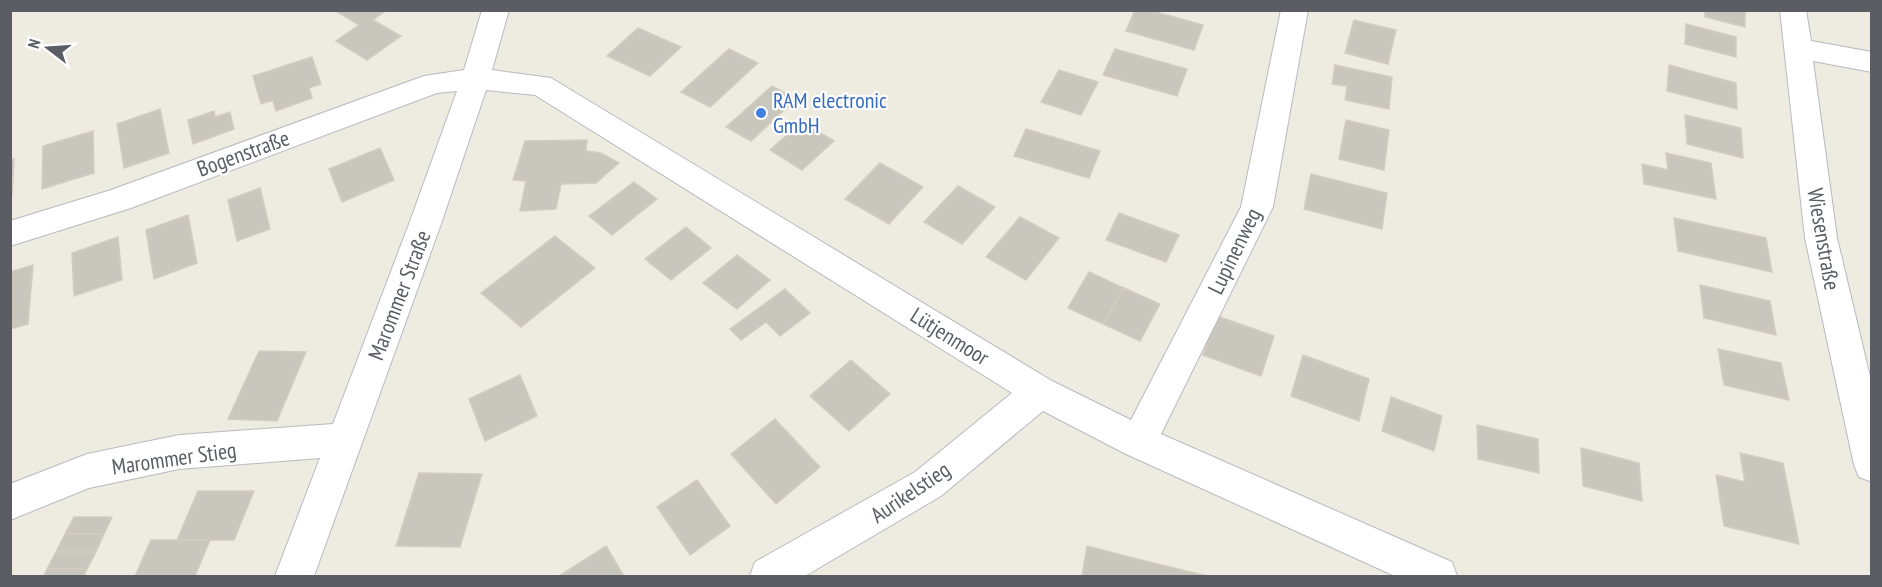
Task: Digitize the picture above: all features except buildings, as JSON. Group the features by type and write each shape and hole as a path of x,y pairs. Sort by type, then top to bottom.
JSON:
{"street":[{"name":"Marommer Straße","path":"295,576 343,440 423,235 476,79 496,10"},
{"name":"Lupinenweg","path":"1139,442 1257,207 1295,10"},
{"name":"Wiesenstraße","path":"1793,10 1821,238 1872,465"},
{"path":"1798,48 1872,62"},
{"name":"Bogenstraße","path":"10,234 120,199 434,83 476,79"},
{"name":"Lütjenmoor","path":"476,79 541,85 1040,392 1139,442 1438,576"},
{"name":"Aurikelstieg","path":"769,576 928,484 1040,392"},
{"name":"Marommer Stieg","path":"10,502 87,471 179,452 343,440"}],"place":[{"name":"RAM electronic GmbH","path":"761,113"}]}
